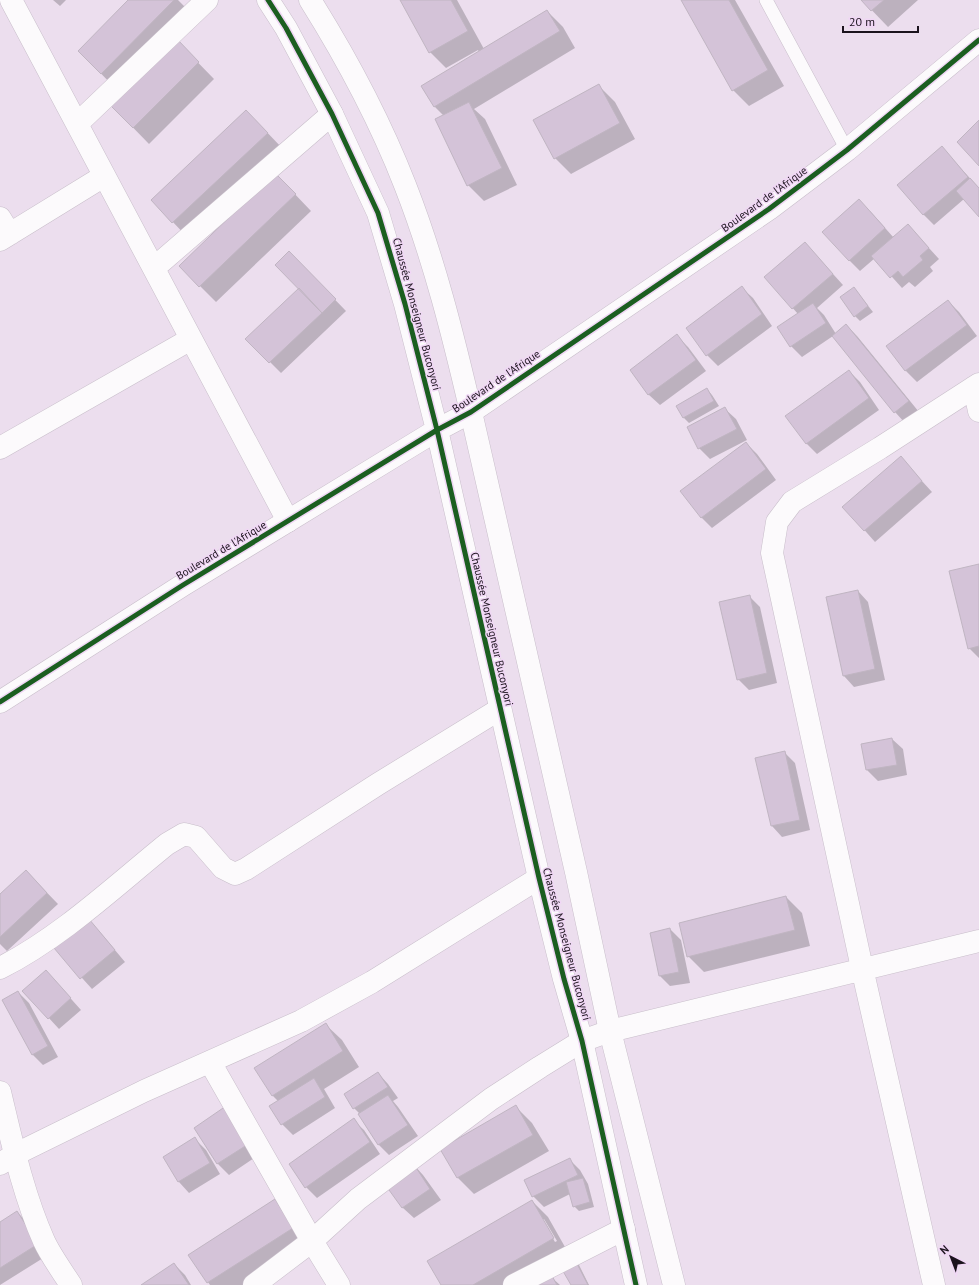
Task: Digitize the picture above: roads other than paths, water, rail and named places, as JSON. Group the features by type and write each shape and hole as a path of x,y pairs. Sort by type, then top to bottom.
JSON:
{"street":[{"path":"11,0 288,521"},
{"path":"77,124 207,0"},
{"name":"Chaussée Monseigneur Buconyori","path":"268,0 286,28 332,114 378,213 405,304 438,430 539,878 564,979 582,1041 636,1285"},
{"name":"Chaussée Monseigneur Buconyori","path":"310,0 328,29 373,111 405,185 432,261 456,349 576,872 610,1031 674,1285"},
{"name":"Boulevard de l'Afrique","path":"0,702 183,585 470,412 769,209 846,150 979,40"},
{"path":"154,268 332,114"},
{"path":"3,231 104,176"},
{"path":"0,448 191,339"},
{"path":"934,1285 862,968 772,553 777,522 792,502 977,386 979,411"},
{"path":"0,968 60,931 166,844 184,834 196,837 223,868 234,874 246,869 378,784 500,709"},
{"path":"8,1159 144,1091 301,1021 372,982 539,878"},
{"path":"254,1285 312,1241 358,1199 428,1145 491,1099 582,1041 610,1031 862,968 979,941"},
{"path":"210,1062 312,1241 339,1285"},
{"path":"0,1092 8,1159 30,1204 44,1242 71,1285"},
{"path":"514,1285 624,1229"}],"lane":[{"path":"766,0 846,150"}]}
